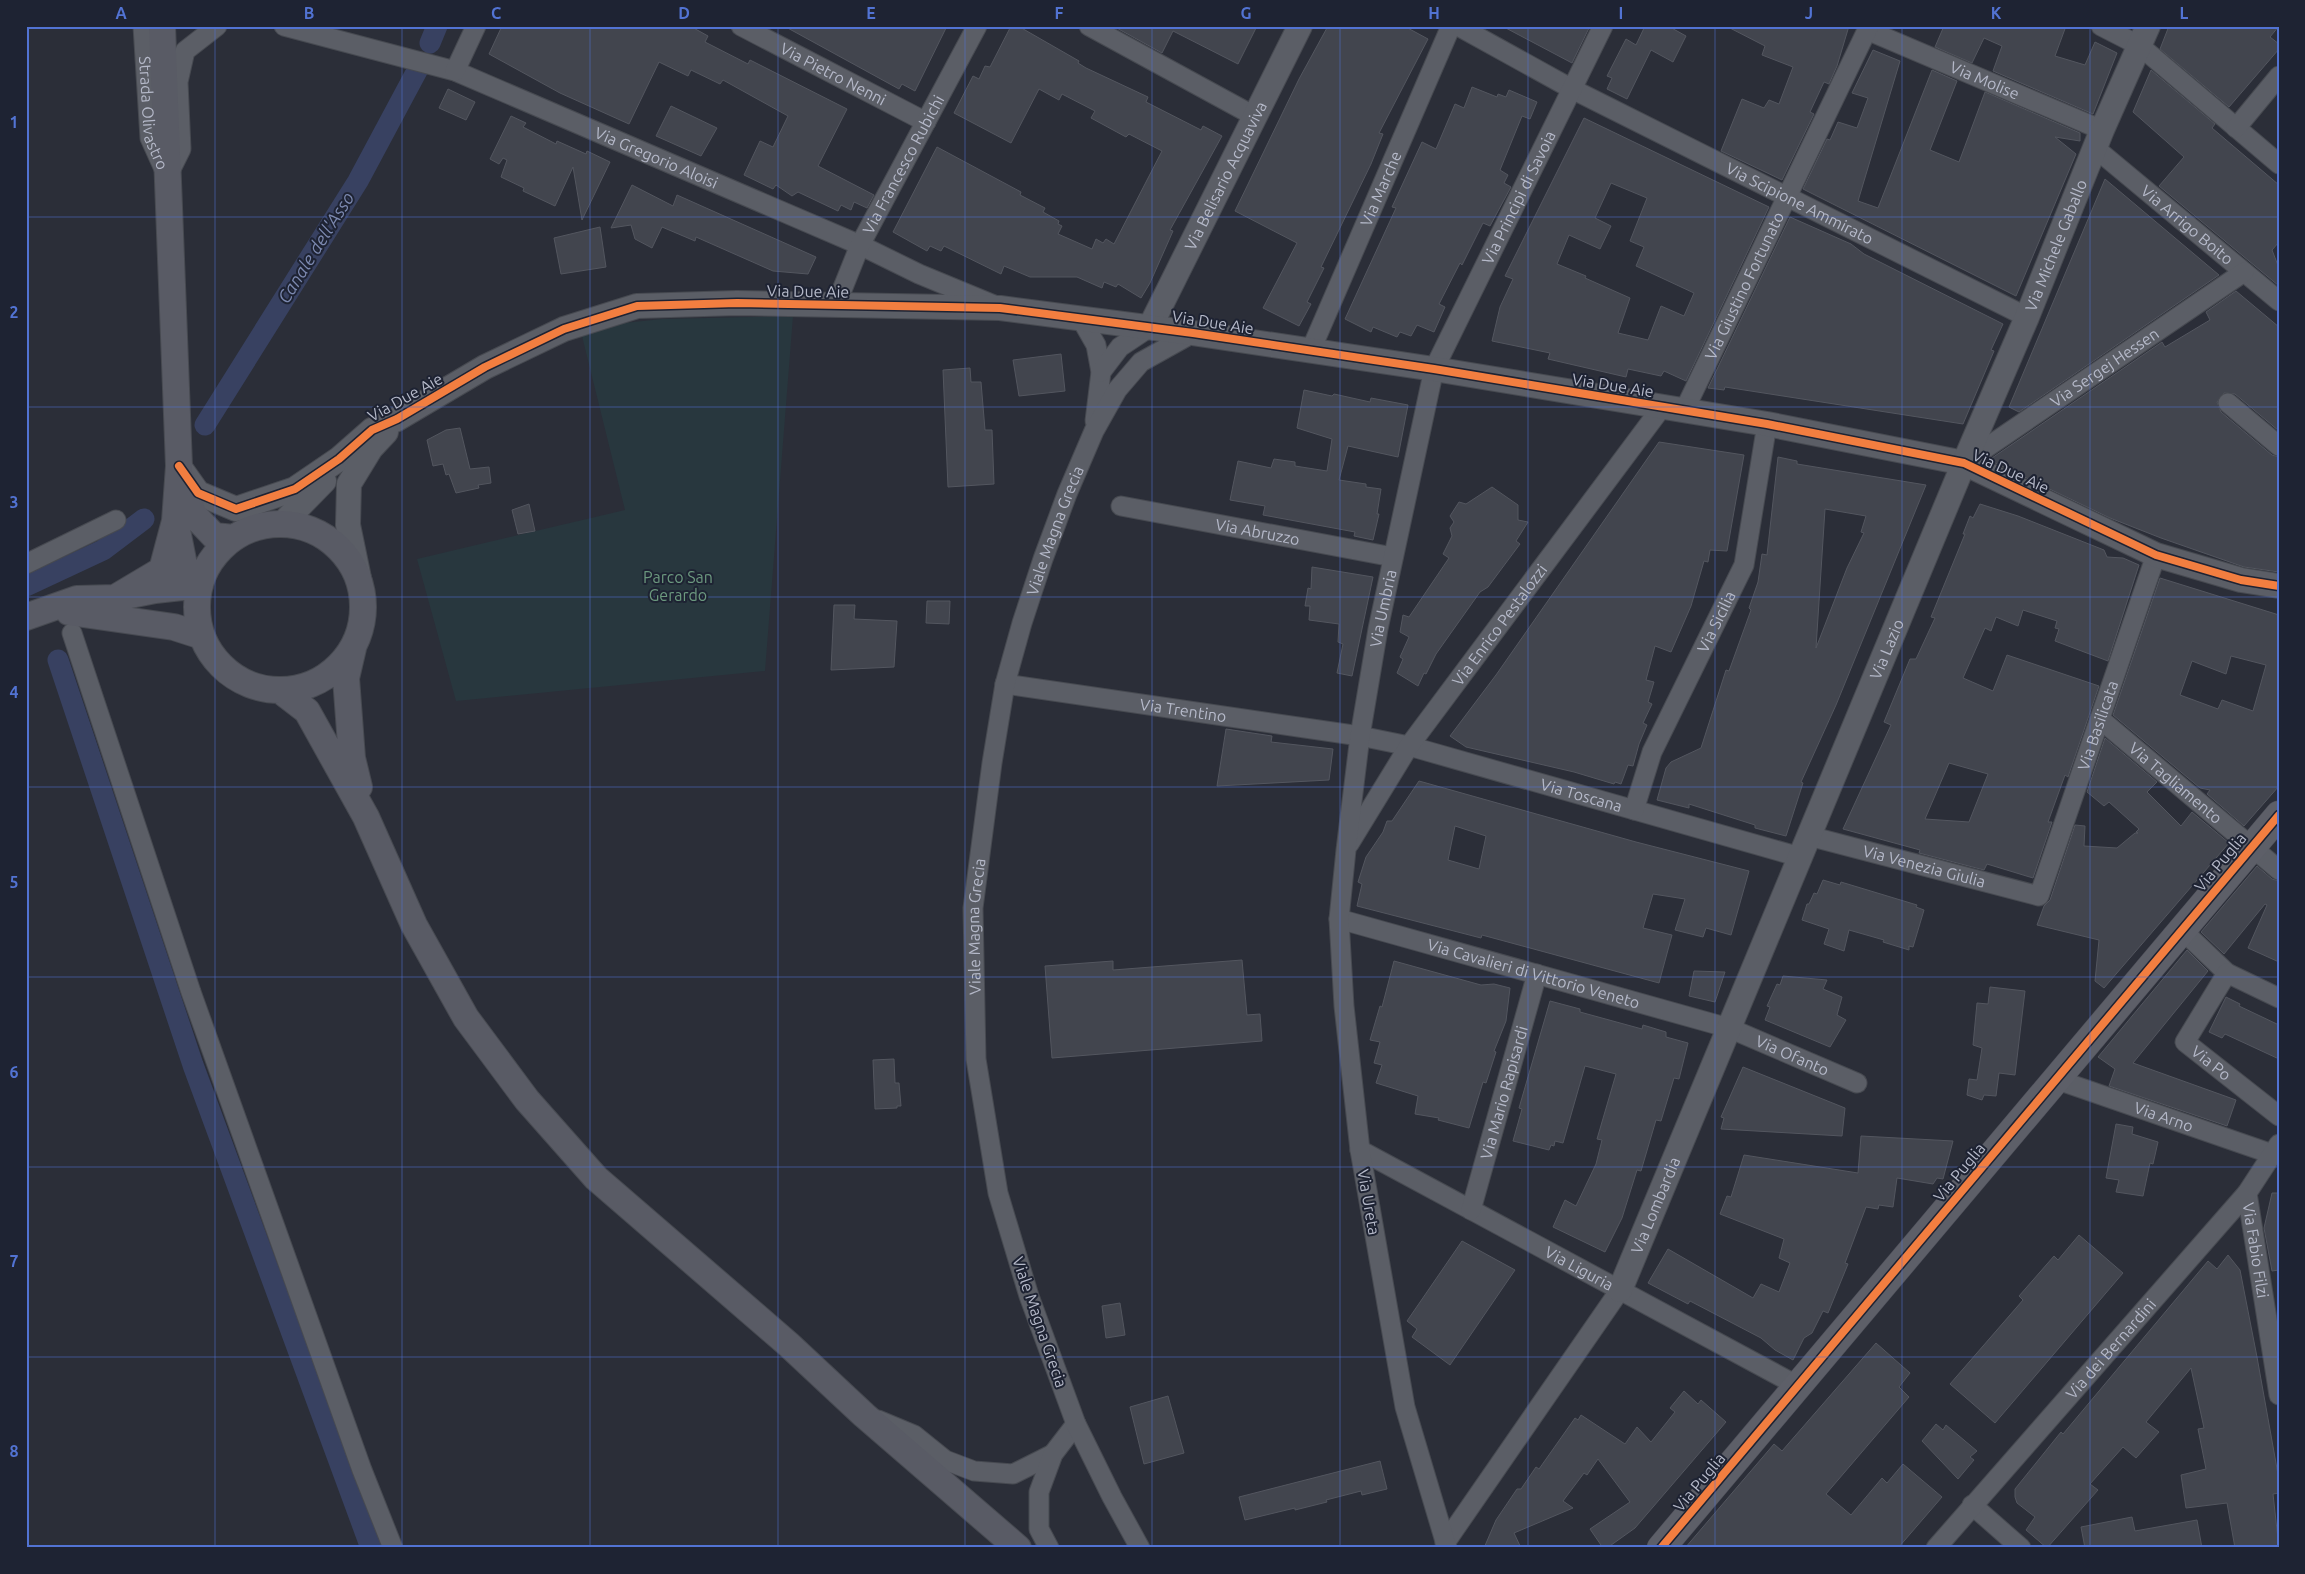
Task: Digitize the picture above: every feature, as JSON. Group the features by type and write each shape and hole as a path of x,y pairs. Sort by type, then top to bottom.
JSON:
{"main road":[{"path":"115,598 162,570 175,521 179,466 162,26"},
{"path":"179,466 193,514 214,536 234,538"},
{"path":"175,521 185,570 200,585"},
{"path":"353,648 340,665 323,679 303,688 281,691 256,688 233,676 214,658 202,636 197,611 200,585 207,567 218,551 234,538 257,527 282,524 308,529 330,541 348,560 360,583 363,605 361,627 353,648 346,678 352,758 366,817"},
{"path":"37,613 77,599 115,598 155,590 200,585"},
{"path":"37,613 174,627 202,636"},
{"path":"281,691 307,712 366,817 414,925 466,1018 527,1100 596,1178 788,1344 864,1415 1018,1548"},
{"name":"Via Puglia","path":"1661,1548 2279,814"}],"street":[{"name":"Strada Olivastro","path":"143,26 150,138 167,177"},
{"name":"Strada Olivastro","path":"167,177 181,149 178,82 185,51 217,26"},
{"path":"284,26 447,68 476,26"},
{"name":"Via Pietro Nenni","path":"741,26 926,122"},
{"name":"Via Francesco Rubichi","path":"836,305 860,245 977,26"},
{"path":"1089,26 1256,117"},
{"name":"Via Belisario Acquaviva","path":"1150,327 1300,26"},
{"name":"Via Marche","path":"1310,352 1451,26"},
{"name":"Via Scipione Ammirato","path":"1458,26 1572,89 2028,317"},
{"name":"Via Principi di Savoia","path":"1434,369 1603,26"},
{"path":"2101,26 2144,36 2236,128 2279,164"},
{"name":"Via Molise","path":"1868,28 2098,139"},
{"name":"Via Giustino Fortunato","path":"1673,409 1787,196 1868,28"},
{"name":"Via Michele Gaballo","path":"1964,463 2028,317 2098,139 2144,36"},
{"name":"Via Gregorio Aloisi","path":"447,68 860,245 919,274 1000,308"},
{"path":"2236,128 2279,76"},
{"name":"Via Arrigo Boito","path":"2098,139 2244,272 2279,301"},
{"name":"Via Sergej Hessen","path":"1964,463 2244,272"},
{"name":"Via Due Aie","path":"179,466 198,493 236,509 295,489 339,459 372,430 397,420 485,367 564,329 637,306 737,303 1000,308 1080,317 1434,369 1768,424 1964,463 2156,555 2241,580 2279,586"},
{"name":"Viale Magna Grecia","path":"1080,317 1096,345 1101,372 1094,431"},
{"path":"1101,372 1120,347 1150,327"},
{"name":"Viale Magna Grecia","path":"1141,362 1150,327"},
{"name":"Viale Magna Grecia","path":"1140,1548 1076,1424 1029,1296 998,1193 976,1059 973,908 992,763 1005,684 1043,559 1094,431 1117,390 1141,362 1193,333"},
{"name":"Via Umbria","path":"1346,850 1360,736 1393,557 1434,369"},
{"path":"2228,403 2279,446"},
{"name":"Via Enrico Pestalozzi","path":"1346,850 1409,746 1673,409"},
{"name":"Via Due Aie","path":"360,583 348,525 350,484 371,448 397,420"},
{"name":"Via Sicilia","path":"1634,810 1652,752 1744,565 1768,424"},
{"name":"Via Due Aie","path":"282,524 324,482 339,459"},
{"name":"Via Lazio","path":"1804,847 1964,463"},
{"name":"Via Abruzzo","path":"1122,506 1393,557"},
{"path":"26,564 116,520"},
{"name":"Via Basilicata","path":"2039,896 2156,555"},
{"path":"72,633 191,992 362,1470 393,1548"},
{"name":"Via Trentino","path":"1005,684 1360,736"},
{"name":"Via Tagliamento","path":"2100,719 2279,870"},
{"name":"Via Toscana","path":"1360,736 1409,746 1634,810 1804,847"},
{"name":"Via Venezia Giulia","path":"1804,847 2039,896"},
{"name":"Via Lombardia","path":"1446,1545 1620,1290 1804,847"},
{"name":"Via Ureta","path":"1346,850 1339,919 1344,1006 1360,1150 1405,1407 1446,1545"},
{"name":"Via Cavalieri di Vittorio Veneto","path":"1339,919 1729,1028"},
{"path":"2181,929 2227,973 2279,998"},
{"name":"Via Po","path":"2227,973 2184,1042 2279,1116"},
{"name":"Via Mario Rapisardi","path":"1471,1210 1537,974"},
{"name":"Via Ofanto","path":"1729,1028 1857,1083"},
{"name":"Via Arno","path":"2055,1079 2276,1149"},
{"name":"Via dei Bernardini","path":"1936,1548 2246,1193 2276,1149"},
{"name":"Via Liguria","path":"1360,1150 1798,1386"},
{"name":"Via Fabio Filzi","path":"2246,1193 2279,1395"},
{"path":"864,1415 914,1435 945,1460 974,1471 1013,1474 1053,1454"},
{"path":"1049,1548 1038,1529 1039,1492 1053,1454 1076,1424"},
{"path":"1972,1505 2021,1548"}],"green space":[{"name":"Parco San Gerardo","path":"793,316 765,671 456,701 417,559 625,510 582,336 624,323 662,319"}],"building":[{"path":"502,26 690,26 708,36 705,42 748,64 750,60 847,109 818,166 874,195 867,208 854,202 851,210 841,205 838,211 798,192 792,196 776,185 773,189 744,175 760,141 773,147 788,116 723,80 720,84 691,70 688,76 659,62 629,124 560,93 489,54"},
{"path":"784,26 947,26 915,91 902,84 899,89"},
{"path":"1011,26 1018,26 1079,61 1078,63 1086,68 1148,97 1146,102 1201,130 1203,126 1222,136 1170,230 1173,231 1150,283 1141,298 1118,284 1116,287 1104,282 1102,288 1077,277 1030,277 1004,266 1001,274 944,246 941,251 930,246 927,251 893,232 937,147 1021,192 1020,195 1045,208 1043,212 1059,221 1058,224 1062,226 1058,234 1092,249 1096,239 1103,243 1106,239 1114,244 1162,151 1129,134 1126,137 1091,118 1095,111 1062,94 1059,100 1039,89 1011,143 954,113 973,76 979,79 985,66 990,67"},
{"path":"1113,26 1257,26 1238,64 1173,31 1162,53"},
{"path":"1328,26 1404,26 1428,39 1379,133 1383,134 1371,164 1321,267 1324,268 1307,302 1311,304 1299,326 1263,308 1297,243 1235,211 1299,79"},
{"path":"1502,26 1590,26 1572,63"},
{"path":"1645,26 1668,26 1686,36 1673,62 1651,50 1627,99 1607,89 1612,78 1607,76 1626,39 1636,45"},
{"path":"1726,26 1849,26 1837,66 1829,84 1824,82 1810,112 1814,114 1782,180 1721,151 1742,99 1764,108 1769,100 1779,104 1793,67 1762,55 1765,46"},
{"path":"1944,26 2066,26 2055,56 2085,65 2095,42 2117,53 2093,114 1993,71 2002,46 1984,38 1972,63 1935,47"},
{"path":"2169,26 2279,26 2270,37 2279,44 2279,49 2229,107 2160,49"},
{"path":"1873,50 1900,61 1858,201 1878,208 1932,70 1957,81 1930,150 1959,162 1985,92 2080,133 2080,141 2055,137 2076,154 2016,296 1803,189 1827,139 1830,140 1838,122 1857,128 1868,98 1852,93"},
{"path":"2151,70 2215,124 2212,128 2279,185 2279,242 2272,250 2279,268 2279,286 2159,186 2184,157 2133,112"},
{"path":"1472,87 1497,97 1498,94 1506,97 1509,90 1537,102 1530,119 1522,116 1500,170 1508,175 1504,183 1511,187 1490,226 1483,223 1462,265 1460,263 1439,304 1445,307 1434,332 1417,325 1411,336 1400,332 1397,337 1373,327 1371,332 1345,319 1396,208 1392,207 1422,142 1436,149 1455,104 1464,108"},
{"path":"448,89 475,102 466,120 439,108"},
{"path":"671,106 717,128 701,156 656,136"},
{"path":"511,116 526,123 523,127 556,144 557,141 586,154 587,151 610,162 582,220 573,167 555,206 523,191 524,188 501,177 507,160 503,158 499,164 490,159"},
{"path":"1584,118 1769,207 1686,381 1664,371 1661,376 1628,369 1626,377 1548,359 1550,353 1492,341 1500,307 1513,279 1505,276","holes":["1611,183 1647,198 1630,241 1644,247 1636,266 1694,293 1684,316 1661,306 1648,340 1618,333 1630,298 1557,264 1569,235 1600,249 1611,226 1595,218"]},
{"path":"2105,179 2219,275 2019,412 2009,407"},
{"path":"632,185 673,206 677,195 816,257 808,274 773,271 696,237 695,241 662,227 652,248 635,239 631,225 611,228"},
{"path":"1790,217 1851,244 1864,254 2003,324 1991,350 1994,351 1963,424 1725,387 1724,390 1708,388"},
{"path":"600,227 606,267 561,274 554,238"},
{"path":"2236,291 2279,327 2279,431 2235,394 2224,393 2217,402 2221,412 2272,455 2279,457 2279,572 2244,567 2161,538 2110,518 1989,460 2162,342 2165,347 2210,320 2206,312"},
{"path":"1061,354 1065,391 1019,396 1013,360"},
{"path":"970,368 971,382 981,382 985,430 992,430 994,484 948,487 943,370"},
{"path":"1304,390 1370,402 1371,398 1408,405 1398,457 1348,446 1339,480 1366,484 1366,487 1381,489 1377,514 1379,514 1373,540 1354,536 1355,532 1263,515 1265,506 1230,500 1238,461 1271,468 1274,459 1295,462 1295,466 1327,471 1332,439 1297,428"},
{"path":"460,428 470,469 489,467 491,483 478,485 479,488 456,493 449,474 446,475 443,464 433,466 427,440 446,430"},
{"path":"1659,442 1744,455 1727,551 1710,550 1708,562 1704,561 1691,606 1671,652 1655,646 1646,680 1654,682 1648,702 1652,704 1643,723 1647,725 1633,766 1628,765 1621,784 1615,782 1614,784 1574,772 1466,747 1450,736 1496,675"},
{"path":"1778,457 1797,461 1797,464 1926,485 1836,705 1801,782 1803,783 1786,836 1755,828 1755,825 1689,804 1689,808 1657,800 1666,768 1671,762 1701,748 1726,670 1729,671 1751,610 1749,608 1758,582 1762,554 1767,555","holes":["1825,509 1866,516 1861,532 1864,533 1847,568 1816,648"]},
{"path":"1492,487 1518,505 1518,520 1528,522 1516,541 1520,544 1488,587 1480,592 1436,654 1418,686 1397,673 1403,659 1400,657 1409,637 1400,632 1403,615 1409,617 1449,558 1443,554 1452,536 1450,528 1454,522 1450,516 1459,502 1466,504"},
{"path":"529,504 535,531 518,534 512,510"},
{"path":"1980,504 2018,516 2104,550 2107,557 2123,558 2139,565 2108,661 2055,641 2059,629 2055,628 2057,621 2023,610 2018,626 1996,617 1991,631 1985,628 1963,678 1993,691 2007,655 2099,686 2068,777 2065,775 2048,822 2052,822 2033,878 1987,864 1984,870 1919,853 1920,850 1843,829 1891,725 1884,722 1910,659 1916,659 1935,618 1931,617 1965,534 1963,534 1970,516 1973,518","holes":["1949,763 1988,774 1969,822 1925,819"]},
{"path":"1312,567 1373,577 1352,676 1337,673 1343,644 1338,642 1339,624 1309,620 1310,606 1305,606 1308,588 1311,589"},
{"path":"2160,578 2279,615 2279,786 2244,826 2207,794 2210,790 2200,788 2113,715","holes":["2231,656 2266,665 2253,711 2222,700 2218,709 2180,695 2192,661 2226,674"]},
{"path":"927,601 950,601 949,624 926,623"},
{"path":"834,605 855,605 854,619 897,621 894,667 831,670"},
{"path":"1226,729 1272,736 1271,742 1333,749 1329,780 1217,786"},
{"path":"2105,738 2157,782 2147,792 2181,826 2192,812 2229,843 2104,988 2095,981 2099,940 2037,925 2044,906 2050,900 2075,825 2085,826 2084,846 2117,848 2135,833 2138,833 2136,832 2139,829 2109,802 2104,806 2087,792"},
{"path":"1419,781 1636,842 1749,871 1731,935 1706,928 1703,937 1675,930 1685,899 1653,894 1643,928 1672,935 1659,983 1482,935 1481,938 1357,906 1362,884 1358,882 1366,857 1383,832 1387,821 1392,821","holes":["1455,826 1486,836 1479,869 1448,860"]},
{"path":"2257,866 2272,879 2279,881 2279,962 2248,948 2267,905 2265,904 2224,954 2201,932"},
{"path":"1823,880 1840,885 1841,882 1917,905 1916,907 1924,910 1913,947 1909,946 1909,950 1883,942 1884,940 1849,930 1844,951 1824,944 1829,929 1802,920 1807,904 1809,904 1814,893 1817,894"},
{"path":"2187,950 2208,971 2133,1063 2236,1100 2227,1126 2109,1086 2115,1069 2098,1057"},
{"path":"1242,960 1247,1015 1260,1014 1262,1041 1052,1058 1045,966 1113,961 1113,970"},
{"path":"1394,961 1481,985 1494,984 1510,988 1506,1021 1494,1051 1496,1052 1486,1083 1483,1082 1469,1128 1438,1120 1439,1118 1415,1114 1418,1096 1376,1083 1382,1065 1374,1063 1380,1042 1370,1040 1380,1006 1382,1007"},
{"path":"1694,971 1725,972 1715,1002 1689,996"},
{"path":"1783,976 1827,980 1823,989 1842,997 1837,1015 1846,1020 1830,1047 1765,1020 1770,1007 1767,1006 1777,984 1780,985"},
{"path":"1990,987 2025,991 2015,1075 1999,1073 1996,1096 1984,1095 1982,1100 1967,1095 1969,1079 1977,1080 1982,1048 1973,1045 1977,1003 1988,1004"},
{"path":"2226,997 2240,1004 2239,1006 2279,1025 2279,1059 2225,1034 2222,1038 2209,1032"},
{"path":"1550,1001 1580,1009 1580,1012 1642,1029 1643,1025 1666,1032 1666,1037 1688,1043 1679,1079 1674,1078 1661,1121 1656,1120 1641,1171 1637,1170 1622,1218 1605,1252 1553,1227 1565,1200 1576,1206 1596,1164 1602,1140 1597,1139 1616,1074 1585,1066 1563,1143 1555,1141 1554,1146 1551,1145 1549,1150 1513,1141 1522,1109 1519,1108"},
{"path":"894,1059 895,1083 899,1083 901,1106 897,1106 897,1108 875,1109 873,1060"},
{"path":"1743,1067 1845,1108 1842,1136 1721,1129 1724,1118 1721,1117"},
{"path":"2116,1124 2133,1127 2132,1134 2158,1142 2153,1164 2150,1163 2143,1196 2116,1192 2119,1180 2106,1178"},
{"path":"1861,1136 1953,1141 1943,1179 1937,1178 1933,1184 1897,1178 1893,1207 1879,1205 1878,1209 1866,1207 1845,1263 1848,1264 1828,1313 1823,1311 1812,1333 1804,1338 1793,1360 1775,1350 1761,1338 1690,1301 1688,1304 1648,1283 1668,1249 1753,1298 1761,1284 1779,1292 1790,1263 1779,1258 1784,1239 1720,1214 1727,1196 1731,1197 1744,1155 1858,1173"},
{"path":"2272,1193 2279,1193 2279,1270 2272,1271 2264,1228"},
{"path":"2079,1235 2123,1273 1995,1423 1950,1384 2023,1300 2019,1296 2054,1256 2058,1260"},
{"path":"1462,1241 1515,1270 1450,1365 1412,1337 1417,1329 1407,1321"},
{"path":"2228,1255 2240,1270 2279,1480 2279,1493 2273,1494 2279,1548 2235,1548 2227,1503 2186,1508 2181,1475 2206,1469 2198,1429 2204,1428 2191,1368 2146,1422 2159,1432 2136,1458 2123,1447 2090,1484 2098,1490 2047,1548 2026,1530 2035,1517 2017,1503 2015,1489 2061,1432 2063,1434 2208,1261 2217,1269"},
{"path":"1120,1303 1125,1335 1106,1338 1102,1306"},
{"path":"1876,1343 1910,1373 1899,1387 1909,1397 1826,1494 1851,1515 1882,1478 1887,1483 1903,1464 1942,1497 1898,1548 1685,1548 1774,1444 1782,1451"},
{"path":"1684,1391 1698,1404 1701,1400 1726,1422 1635,1528 1607,1548 1603,1548 1590,1529 1630,1502 1598,1459 1587,1475 1584,1473 1563,1501 1573,1508 1514,1533 1521,1548 1484,1548 1496,1520 1517,1489 1521,1489 1536,1467 1539,1469 1575,1418 1578,1420 1581,1415 1625,1444 1637,1427 1651,1442 1675,1412 1670,1408"},
{"path":"1168,1396 1184,1453 1144,1464 1130,1407"},
{"path":"1936,1424 1943,1430 1946,1425 1977,1451 1970,1457 1974,1460 1958,1479 1922,1441"},
{"path":"1380,1461 1387,1489 1362,1495 1361,1491 1295,1510 1295,1508 1245,1520 1239,1497"},
{"path":"2132,1517 2135,1531 2197,1520 2202,1548 2085,1548 2081,1527"}],"waterway":[{"name":"Canale dell'Asso","path":"430,43 437,26"},
{"name":"Canale dell'Asso","path":"205,425 358,181 419,67"},
{"name":"Canale dell'Asso","path":"26,586 103,550 144,519"},
{"path":"58,660 193,1065 371,1548"}],"cycle path":[{"path":"179,466 198,493 236,509 295,489 339,459 372,430 397,419 485,367 564,329 637,306 737,303 1000,308 1193,333 1434,369 1767,424 1964,463 2156,555 2241,580 2279,586"},
{"path":"1661,1548 2279,815"}]}
